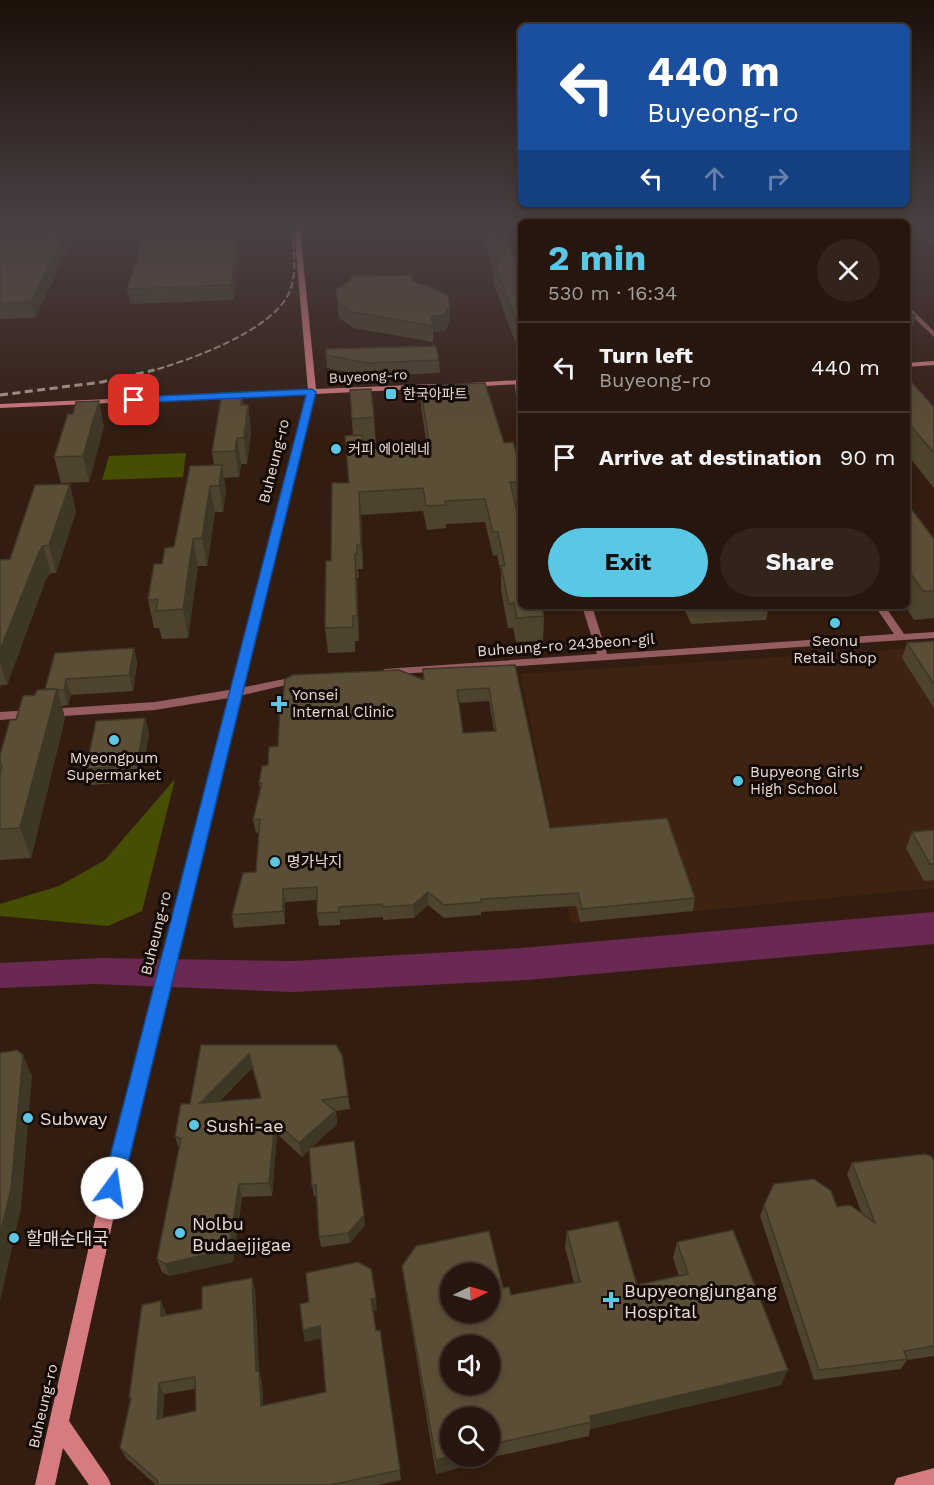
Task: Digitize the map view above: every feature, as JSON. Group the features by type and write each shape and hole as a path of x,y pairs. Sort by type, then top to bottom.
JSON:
{"main road":[{"name":"Buheung-ro","path":"45,1485 106,1210 312,392 303,298"},
{"path":"910,365 934,363"},
{"path":"460,385 518,382"},
{"name":"Buyeong-ro","path":"0,406 448,386"},
{"path":"59,1424 101,1485"},
{"path":"904,1485 934,1478"}],"street":[{"path":"910,310 934,335"},
{"path":"588,609 603,657"},
{"path":"882,609 901,637"},
{"name":"Buheung-ro 243beon-gil","path":"369,673 934,635"},
{"path":"0,716 155,706 235,693 288,680 311,678"}],"shaded area":[{"name":"Bupyeong Girls' High School","path":"934,647 934,888 571,923 520,674"},
{"path":"934,912 934,944 527,980 293,992 95,984 0,988 0,963 102,958 294,961 521,948"}],"green space":[{"path":"186,453 183,477 102,480 109,456"},
{"path":"175,779 142,911 108,926 0,916 0,904 59,886 105,860"}],"building":[{"path":"0,298 33,298 31,302 0,303"},
{"path":"337,298 448,298 450,306 444,315 431,316 433,326 353,312 338,303"},
{"path":"508,298 518,298 518,325"},
{"path":"436,346 439,360 366,363 326,355 326,349"},
{"path":"910,380 934,407 934,453 910,425"},
{"path":"485,383 504,443 513,442 518,460 518,482 510,482 518,516 518,609 542,609 544,616 517,618 514,603 509,604 501,566 505,566 498,532 493,532 485,499 445,501 446,505 426,506 423,488 359,492 361,545 357,545 357,554 355,554 357,616 353,616 353,627 325,628 326,561 331,561 332,483 349,483 345,436 362,435 364,450 430,447 420,386"},
{"path":"371,389 374,417 352,419 350,390"},
{"path":"222,393 242,393 241,405 248,405 244,438 237,438 235,451 212,452"},
{"path":"99,401 83,456 54,457 68,414 73,414 76,402"},
{"path":"222,465 219,486 210,486 202,538 193,539 183,609 156,611 158,599 148,600 154,564 162,564 165,548 174,547 190,466"},
{"path":"70,484 49,545 43,546 39,552 0,650 0,560 10,559 35,485"},
{"path":"910,507 934,539 934,591 923,591 910,573"},
{"path":"934,641 934,684 907,643"},
{"path":"134,648 129,675 66,679 64,690 45,689 55,653"},
{"path":"515,665 550,828 667,818 695,898 582,909 578,893 481,899 481,902 444,905 428,892 413,905 383,907 382,904 339,907 339,912 317,913 317,887 283,889 283,911 232,915 243,873 256,872 260,819 253,820 262,783 259,783 262,766 268,765 269,747 278,746 280,706 282,706 285,679 293,675 399,670 424,680 423,669","holes":["489,688 496,731 463,733 457,690"]},
{"path":"57,689 20,828 0,829 2,766 0,766 0,755 10,720 16,720 23,696 35,695 37,690"},
{"path":"145,718 137,765 86,769 96,721"},
{"path":"934,830 934,864 930,864 912,832"},
{"path":"201,1045 336,1045 342,1055 348,1096 322,1100 335,1111 299,1143 275,1121 269,1183 239,1184 229,1249 165,1264 157,1259 181,1139 175,1136 181,1104 190,1104","holes":["249,1054 261,1098 200,1103"]},
{"path":"17,1050 23,1055 11,1189 0,1234 0,1053"},
{"path":"354,1141 364,1215 348,1233 319,1237 316,1185 312,1186 309,1148"},
{"path":"925,1154 934,1160 934,1346 904,1351 907,1359 819,1370 764,1205 774,1184 814,1179 831,1191 837,1207 850,1205 875,1223 852,1163"},
{"path":"618,1221 637,1285 688,1274 677,1242 733,1230 788,1370 590,1416 591,1422 500,1443 500,1407 440,1407 440,1459 436,1460 402,1266 416,1246 489,1231 497,1263 440,1263 440,1323 500,1323 500,1276 503,1288 509,1287 511,1295 580,1282 567,1231"},
{"path":"358,1262 371,1269 376,1298 371,1299 376,1331 380,1330 400,1470 330,1485 158,1485 157,1480 120,1448 131,1398 129,1398 142,1305 161,1301 161,1316 202,1309 202,1287 252,1278 256,1371 259,1371 261,1406 326,1392 320,1326 303,1330 300,1304 309,1302 306,1273","holes":["195,1377 196,1411 157,1419 159,1383"]}],"railway":[{"path":"148,372 229,342 269,317 286,298"},
{"path":"0,395 102,382 154,370"}],"place":[{"name":"한국아파트","path":"391,394"},
{"name":"커피 에이레네","path":"336,449"},
{"name":"Seonu Retail Shop","path":"835,623"},
{"name":"Yonsei Internal Clinic","path":"279,704"},
{"name":"Myeongpum Supermarket","path":"114,740"},
{"name":"Bupyeong Girls' High School","path":"738,781"},
{"name":"명가낙지","path":"275,862"},
{"name":"Subway","path":"28,1118"},
{"name":"Sushi-ae","path":"194,1125"},
{"name":"Nolbu Budaejjigae","path":"180,1233"},
{"name":"할매순대국","path":"14,1238"},
{"name":"Bupyeongjungang Hospital","path":"611,1300"}],"route":[{"path":"112,1188 312,392 134,400"}]}
